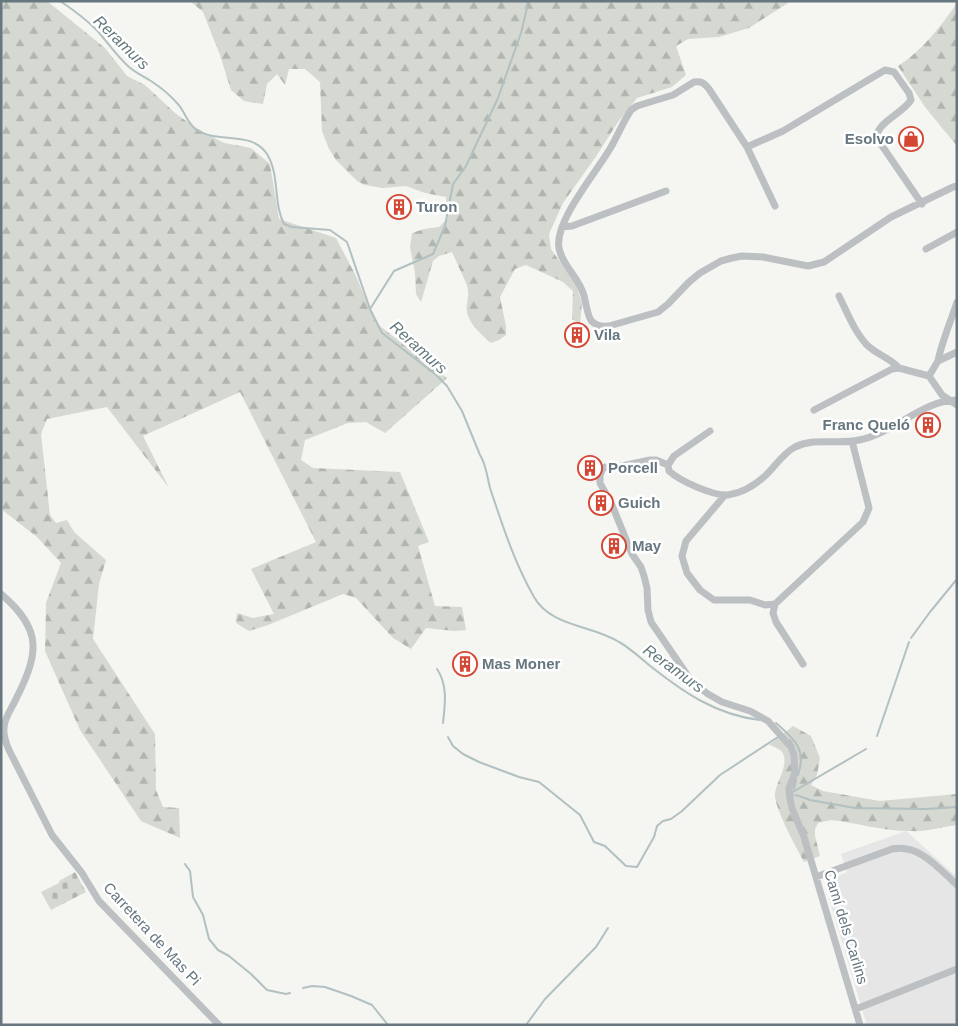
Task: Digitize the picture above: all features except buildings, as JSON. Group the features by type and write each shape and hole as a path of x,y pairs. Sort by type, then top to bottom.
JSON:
{"street":[{"path":"747,147 783,130 885,70 894,72 911,100 907,106 885,123 878,131 876,137 922,204"},
{"path":"774,206 747,147 709,89 702,82 694,82 662,99 636,106 626,118 611,148 567,214 559,234 559,250 582,288 589,317 595,325 602,327 658,312 700,273 722,261 732,258 742,256 763,257 808,266 824,262 877,226 957,186"},
{"path":"562,227 572,226 666,190"},
{"path":"926,249 957,232"},
{"path":"839,296 852,323 867,345 899,368 929,376 942,395 953,400 957,405"},
{"path":"929,376 938,361 940,349 957,302"},
{"path":"938,361 957,352"},
{"path":"814,410 892,369 899,368"},
{"path":"775,604 765,605 750,600 714,600 700,590 687,574 682,556 686,541 725,495 747,488 758,482 780,458 794,448 807,443 859,440 894,426 939,401 953,400"},
{"path":"710,431 674,456 668,465 668,471 687,483 725,495"},
{"path":"803,664 776,622 773,613 775,604 863,522 869,508 852,441"},
{"name":"Camí dels Carlins","path":"668,465 656,460 650,460 617,467 605,467 600,476 600,483 612,505 620,530 644,576 651,622 688,676 702,690 722,702 756,714 768,721 791,747 794,755 795,774 789,788 791,803 804,837 860,1025"},
{"name":"Carretera de Mas Pi","path":"1,594 14,605 31,629 34,642 33,657 25,680 4,722 4,737 9,750 52,835 82,873 99,901 219,1025"},
{"path":"816,877 892,849 900,848 911,849 928,859 957,886"},
{"path":"856,1009 957,969"}],"shaded area":[{"path":"906,831 957,875 957,1025 867,1025 829,899 831,884 838,876 847,872 841,854"}],"green space":[{"path":"1,1 47,1 105,48 127,76 145,85 175,113 196,128 224,143 251,148 270,164 279,219 336,238 356,276 376,323 447,378 385,433 366,422 348,423 305,440 301,460 313,468 400,472 429,542 418,546 435,606 462,607 466,630 455,631 426,628 411,649 393,638 356,598 343,594 249,631 236,623 237,613 253,618 274,614 251,569 316,542 240,392 143,436 169,488 107,407 47,419 41,434 50,515 56,523 67,520 74,532 106,560 99,584 93,639 155,734 156,790 163,807 179,808 180,838 141,821 80,730 45,651 46,603 61,563 37,537 1,509"},
{"path":"190,1 791,1 749,28 719,37 688,39 676,46 686,75 672,87 637,98 618,122 563,203 549,234 551,249 576,285 582,303 580,324 572,319 573,291 563,282 526,265 515,269 500,297 506,335 491,343 470,321 467,310 467,285 452,252 439,256 433,261 421,302 416,294 415,273 410,247 412,233 439,227 448,218 446,197 425,193 406,186 382,188 365,185 357,181 336,160 329,149 322,131 320,82 305,69 289,69 285,85 277,74 267,84 263,104 244,101 231,90 203,12"},
{"path":"957,3 957,146 925,107 898,66 923,46"},
{"path":"793,726 811,736 820,758 817,775 811,785 823,791 880,801 957,794 957,825 928,830 900,831 831,820 818,823 815,829 815,836 820,856 804,862 791,838 776,800 775,794 783,771 784,756 780,750 769,745"},
{"path":"75,872 86,892 51,910 41,892"}],"waterway":[{"name":"Reramurs","path":"60,1 92,26 129,67 165,91 180,106 197,130 205,134 252,142 260,147 267,154 274,171 279,207 284,224 292,227 330,230 347,242 370,309 382,333 435,374 447,386 462,411 484,464 491,491 515,558 527,584 541,607 561,620 608,636 619,642 674,684 701,701 729,713 760,720"},
{"path":"370,309 394,271 433,254 445,226 453,184 466,166 498,98 521,33 527,1"},
{"path":"911,638 957,579"},
{"path":"877,736 909,642"},
{"path":"437,669 444,688 443,723"},
{"name":"Reramurs","path":"776,723 788,734 800,751 801,758 798,775"},
{"path":"448,737 453,746 463,754 479,762 519,777 539,782 580,815 594,842 605,846 626,866 637,867 654,837 657,826 682,811 720,775 778,737"},
{"path":"791,793 866,749"},
{"name":"Reramurs","path":"794,789 796,780"},
{"name":"Reramurs","path":"796,795 810,800 855,808 926,809 957,807"},
{"path":"185,864 190,871 193,897 203,915 209,939 218,950 229,956 267,990 286,994 290,993"},
{"path":"526,1025 545,999 596,947 608,928"},
{"path":"303,988 312,986 325,987 372,1005 388,1025"}],"place":[{"name":"Esolvo","path":"911,139"},
{"name":"Turon","path":"399,207"},
{"name":"Vila","path":"577,335"},
{"name":"Franc Queló","path":"928,425"},
{"name":"Porcell","path":"590,468"},
{"name":"Guich","path":"601,503"},
{"name":"May","path":"614,546"},
{"name":"Mas Moner","path":"465,664"}]}
